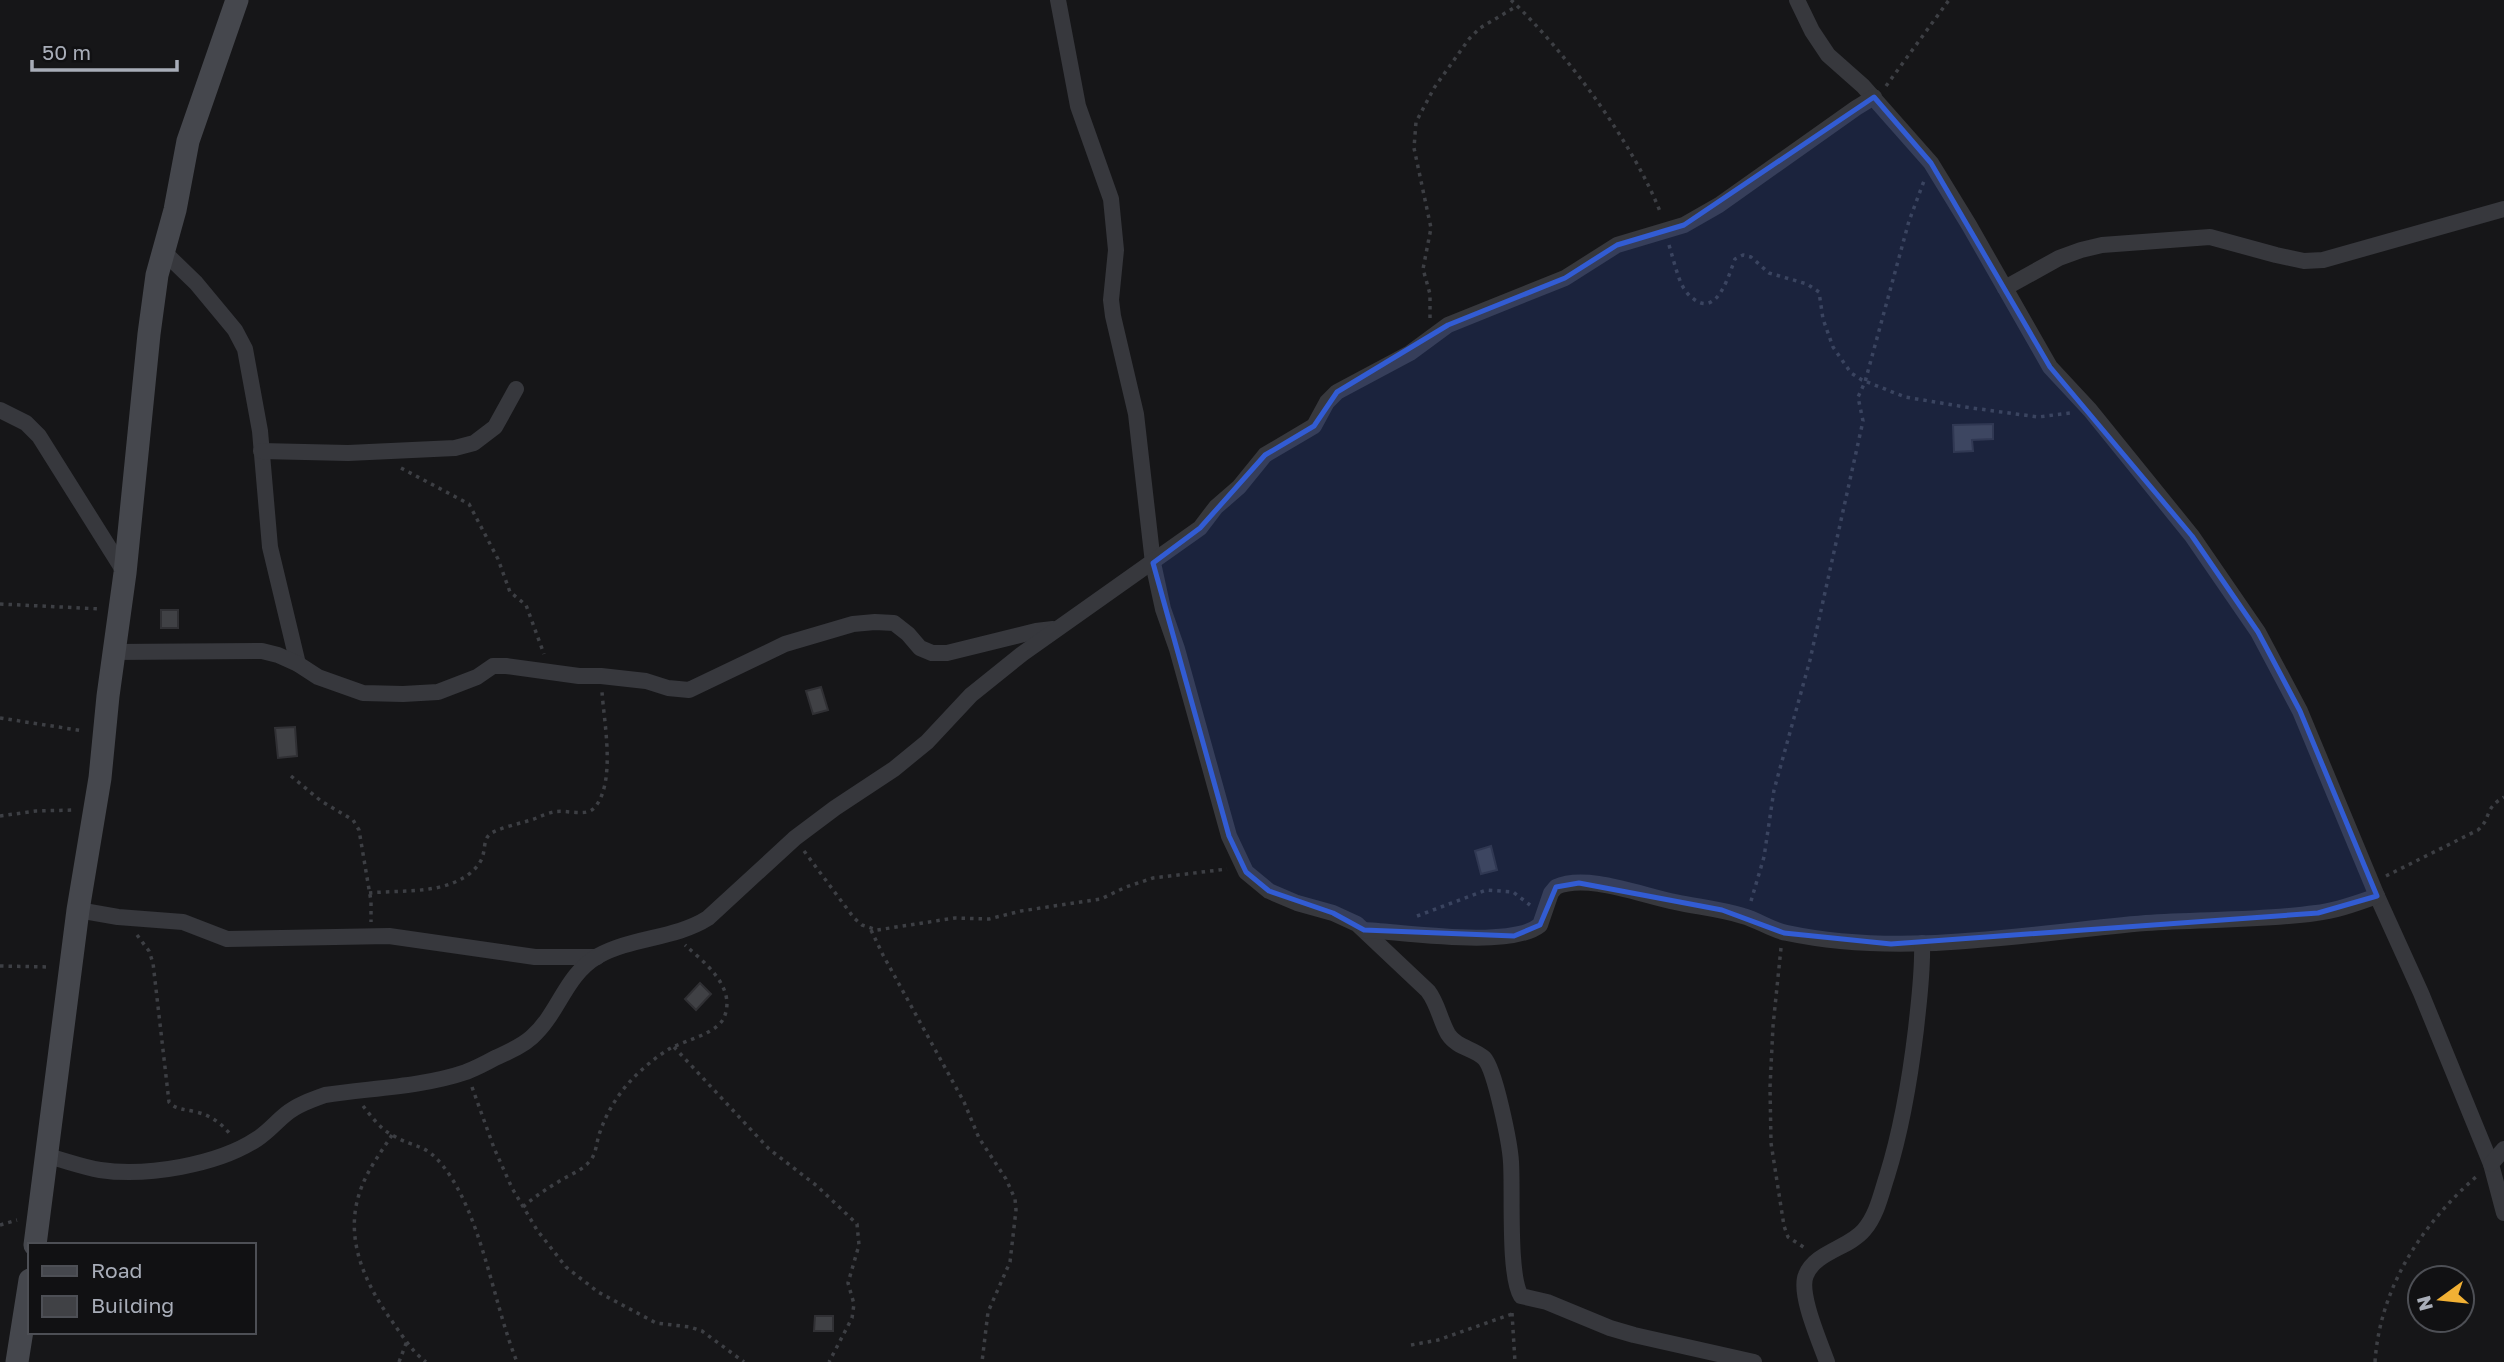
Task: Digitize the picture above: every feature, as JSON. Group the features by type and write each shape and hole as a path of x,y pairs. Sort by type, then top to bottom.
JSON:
{"street":[{"path":"35,1243 125,573 149,334 158,275 175,210 188,141 237,0"},
{"path":"1058,0 1078,106 1111,199 1116,250 1111,300 1136,414 1153,563 1163,609 1177,649 1229,836 1246,872 1269,891 1297,903 1333,913 1364,930 1435,1000 1449,1036 1489,1065 1511,1161 1513,1252 1517,1287 1521,1296 1634,1335 1754,1362"},
{"path":"1797,0 1812,31 1828,55 1874,97 1931,163 2050,367 2090,410 2192,536 2258,632 2300,711 2374,889 2421,993 2491,1164 2504,1213"},
{"path":"47,1156 100,1170 130,1171 173,1168 209,1160 258,1139 288,1113 325,1095 385,1088 467,1071 514,1050 530,1040 555,1012 572,980 597,957 619,947 692,927 708,918 795,838 927,742 971,695 1022,653 1200,528 1216,507 1240,487 1265,456 1314,426 1327,402 1337,392 1409,353 1448,325 1565,278 1617,245 1684,225 1719,205 1874,97"},
{"path":"2005,288 2059,258 2102,245 2210,237 2304,261 2323,260 2504,209"},
{"path":"164,252 196,283 235,330 245,349 261,450 270,547 298,664"},
{"path":"261,450 437,451 474,443 495,428 516,389"},
{"path":"0,410 26,423 39,436 125,573"},
{"path":"114,652 262,651 298,664 318,677 363,693 424,694 477,677 493,666 646,681 668,688 689,690 785,644 853,624 894,623 920,648 932,653 947,653 1036,631 1056,629"},
{"path":"1364,930 1495,938 1528,932 1540,925 1556,887 1578,883 1617,888 1747,917 1784,933 1866,943 1922,943 2164,922 2318,913 2374,889"},
{"path":"78,910 118,917 183,922 227,939 389,936 535,957 597,957"},
{"path":"1827,1362 1805,1293 1805,1276 1818,1261 1850,1243 1864,1230 1875,1213 1895,1149 1906,1099 1919,1002 1922,943"},
{"path":"2491,1164 2504,1149"},
{"path":"17,1362 28,1293"}],"path":[{"path":"1511,0 1567,61 1625,145 1654,198 1682,286 1690,298 1706,305 1714,300 1722,291 1735,259 1741,255 1751,257 1769,272 1816,289 1820,295 1823,319 1833,347 1851,373 1866,382 1906,397 2026,416 2038,417 2090,410"},
{"path":"1874,97 1892,81 1949,0"},
{"path":"1431,337 1431,300 1423,269 1431,228 1413,148 1416,122 1434,88 1468,39 1480,28 1517,6"},
{"path":"1747,917 1764,856 1777,778 1810,660 1863,421 1858,397 1866,382 1909,221 1931,163"},
{"path":"382,452 402,469 469,504 498,559 510,592 526,605 541,650 562,673"},
{"path":"0,604 120,610"},
{"path":"369,893 418,890 450,884 475,869 491,833 554,812 592,810 597,805 606,779 607,765 601,676"},
{"path":"0,718 104,734"},
{"path":"291,776 321,801 353,820 359,830 371,923 366,936"},
{"path":"2374,889 2483,826 2490,807 2504,797"},
{"path":"0,816 36,811 94,812"},
{"path":"795,838 854,918 871,930 964,1102 979,1138 1006,1179 1015,1199 1010,1262 988,1312 982,1362"},
{"path":"871,930 955,918 989,919 1021,911 1088,902 1153,878 1232,869 1246,872"},
{"path":"1414,917 1474,893 1503,890 1522,898 1543,919"},
{"path":"118,917 145,942 149,951 155,975 169,1102 174,1108 199,1112 213,1118 240,1148"},
{"path":"523,1207 591,1160 612,1104 645,1067 674,1047 709,1032 726,1015 720,981 709,966 669,933"},
{"path":"1784,933 1779,955 1771,1048 1771,1143 1781,1214 1788,1237 1808,1250 1818,1261"},
{"path":"0,967 72,968"},
{"path":"674,1047 768,1149 817,1186 857,1224 859,1245 848,1283 854,1304 852,1318 829,1362"},
{"path":"467,1071 494,1148 523,1207 566,1267 598,1292 656,1324 690,1327 702,1331 744,1362"},
{"path":"351,1091 391,1135 419,1145 433,1154 445,1168 466,1204 517,1362"},
{"path":"391,1135 357,1198 354,1238 367,1281 407,1341 426,1362"},
{"path":"2375,1362 2376,1343 2398,1272 2412,1249 2458,1193 2491,1164"},
{"path":"1514,1362 1512,1314 1521,1296"},
{"path":"1411,1345 1438,1340 1512,1314"},
{"path":"398,1362 407,1341"}],"highlighted area":[{"path":"1874,97 1931,163 2050,367 2192,536 2258,632 2300,711 2377,896 2318,913 1891,944 1784,933 1722,910 1579,883 1556,887 1540,925 1514,936 1364,930 1333,913 1269,891 1246,872 1229,836 1153,563 1200,528 1265,455 1314,426 1337,392 1448,325 1565,278 1617,245 1684,225"}],"building":[{"path":"1993,424 1993,439 1972,440 1973,451 1954,452 1953,425"},
{"path":"161,610 178,610 178,628 161,628"},
{"path":"821,687 828,710 813,714 806,691"},
{"path":"295,727 297,756 278,758 275,728"},
{"path":"1491,846 1497,870 1481,874 1475,851"},
{"path":"700,983 711,994 696,1010 685,999"},
{"path":"815,1316 833,1316 833,1331 814,1331"}]}
